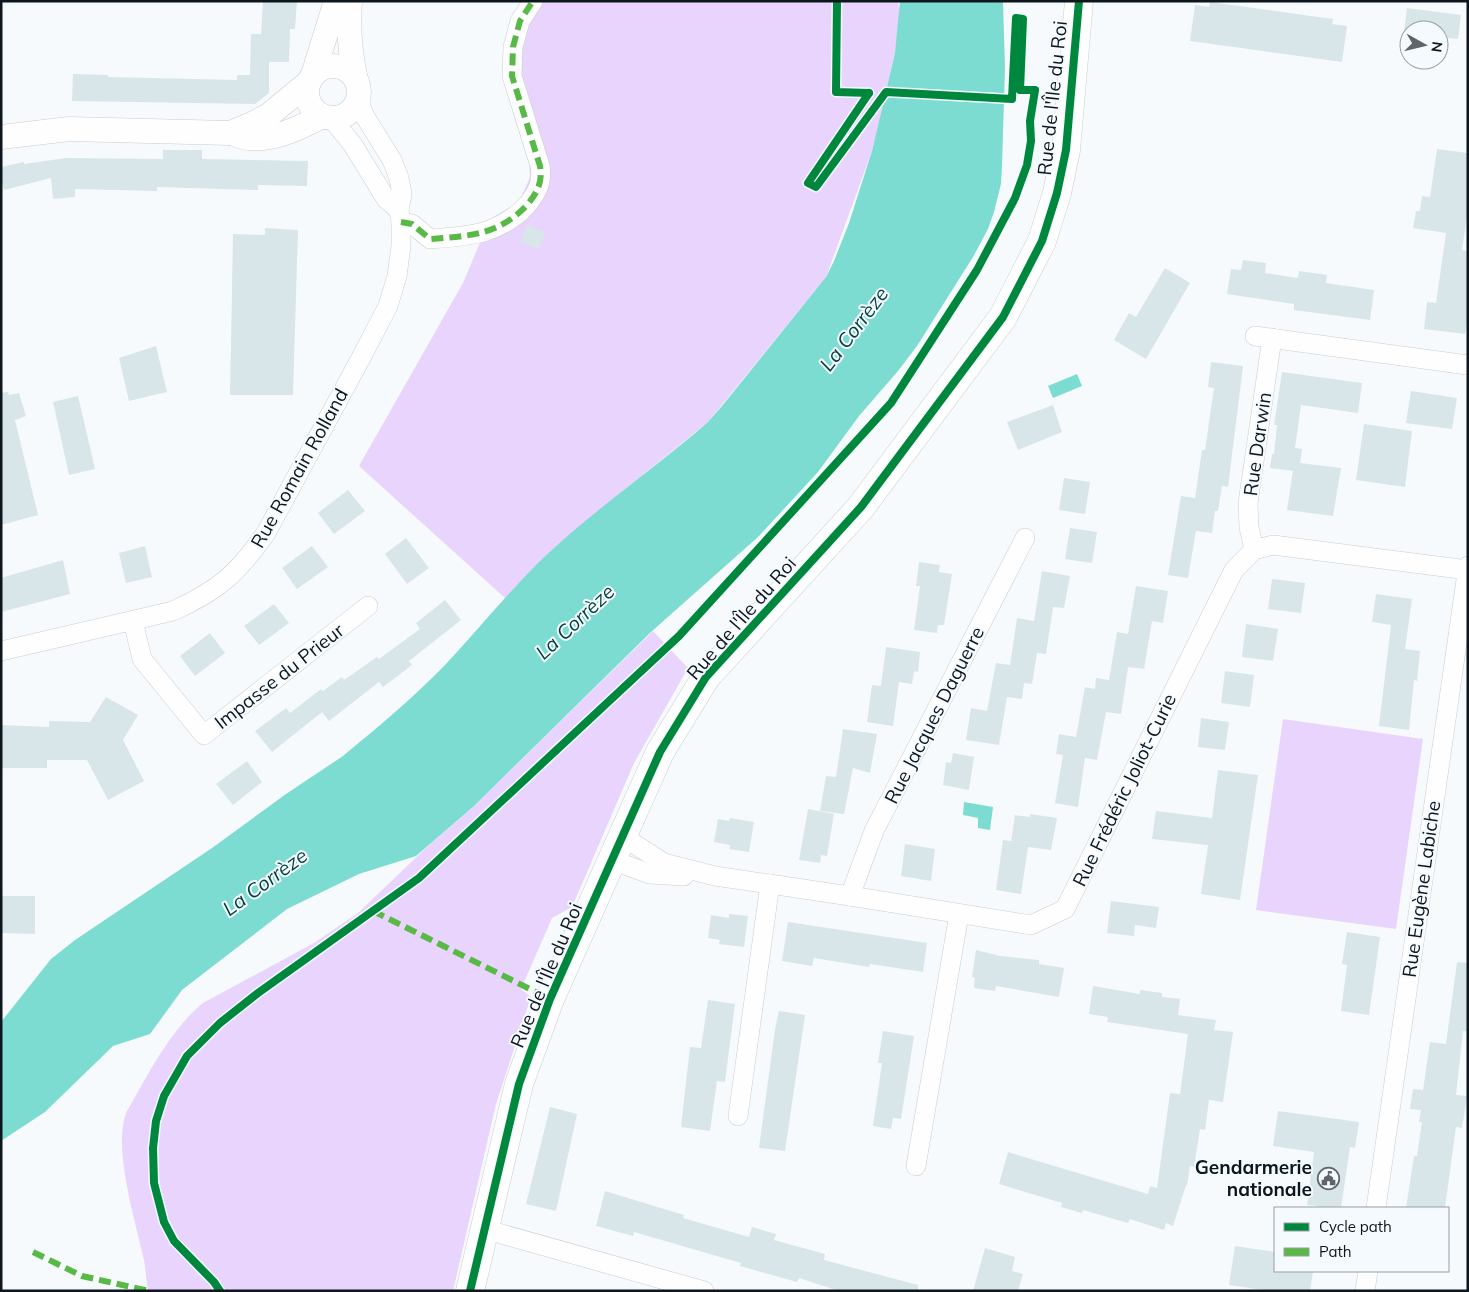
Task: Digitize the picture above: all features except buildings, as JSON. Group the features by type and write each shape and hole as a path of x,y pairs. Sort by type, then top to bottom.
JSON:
{"main road":[{"name":"Rue de l'Île du Roi","path":"470,1291 519,1084 550,999 660,752 706,677 862,507 1007,310 1042,241 1057,193 1066,150 1079,1"}],"street":[{"path":"336,1 311,79 308,98 311,106 327,117 353,145 386,199 400,216 430,239 484,233 499,227 516,216 540,187 542,177 540,166 512,76 513,47 520,21 533,1"},
{"path":"1,137 69,129 230,132 249,138 269,137 290,132 327,117 340,117 348,113 354,106 357,89 350,50 350,1"},
{"path":"230,132 269,115 326,66 344,68 351,73 357,89"},
{"name":"Rue Romain Rolland","path":"1,651 173,611 215,590 249,556 266,532 388,306 397,276 401,246 400,216 402,194 399,178 392,160 364,115 357,89"},
{"name":"Rue Darwin","path":"1254,550 1249,527 1248,503 1263,337 1468,366"},
{"name":"Rue Jacques Daguerre","path":"850,896 874,831 1025,538"},
{"path":"1254,550 1273,544 1468,568"},
{"name":"Rue Frédéric Joliot-Curie","path":"617,848 664,863 715,876 1031,925 1065,909 1234,570 1254,550"},
{"name":"Rue Eugène Labiche","path":"1376,1207 1468,568"},
{"name":"Impasse du Prieur","path":"133,621 142,659 204,735 368,606"},
{"name":"Rue Frédéric Joliot-Curie","path":"617,848 650,874 715,876"},
{"path":"738,1116 770,884"},
{"path":"916,1166 959,914"},
{"path":"484,1229 703,1291"},
{"path":"1365,1291 1368,1272"}],"shaded area":[{"path":"526,1 898,1 900,15 895,53 872,151 826,277 708,422 607,504 505,598 359,466 463,283 490,219 519,202 530,177 529,160 515,120 504,73"},
{"path":"653,631 688,668 634,763 572,907 552,918 521,989 531,997 496,1104 453,1291 148,1291 144,1260 127,1184 122,1145 123,1128 126,1113 169,1040 203,1003 314,943 358,913 428,846 474,806"},
{"path":"1283,719 1423,739 1396,929 1256,910"}],"water":[{"name":"La Corrèze","path":"900,1 1003,1 1005,67 1001,184 994,212 988,229 973,257 917,346 898,371 859,416 818,472 758,537 651,632 474,806 416,856 359,874 287,909 182,990 150,1034 113,1046 45,1112 1,1141 1,1022 51,959 75,940 212,848 286,794 343,756 395,712 445,665 515,587 559,543 708,422 826,277 849,223 872,151 895,53"},
{"path":"1077,374 1082,386 1053,398 1048,386"},
{"path":"964,802 993,807 990,830 978,828 978,818 963,815"}],"marked path":[{"path":"401,222 412,224 430,239 470,235 506,223 527,205 534,196 540,182 540,166 512,76 513,47 520,21 533,1"},
{"path":"373,911 550,999"},
{"path":"33,1252 82,1276 149,1291"}],"cycle path":[{"path":"837,1 836,92 869,93"},
{"path":"470,1291 519,1084 550,999 660,752 706,677 861,507 1003,317 1042,241 1057,193 1066,150 1079,1"},
{"path":"220,1291 214,1282 174,1241 164,1222 154,1183 153,1148 156,1121 164,1096 187,1056 220,1023 258,993 419,878 679,636 891,403 977,270 1015,198 1027,165 1031,141 1030,121 1035,90 1020,90 1023,19 1016,18 1012,99 886,92 816,187 808,183 869,93"}],"place":[{"name":"Gendarmerie nationale","path":"1328,1178"}]}
